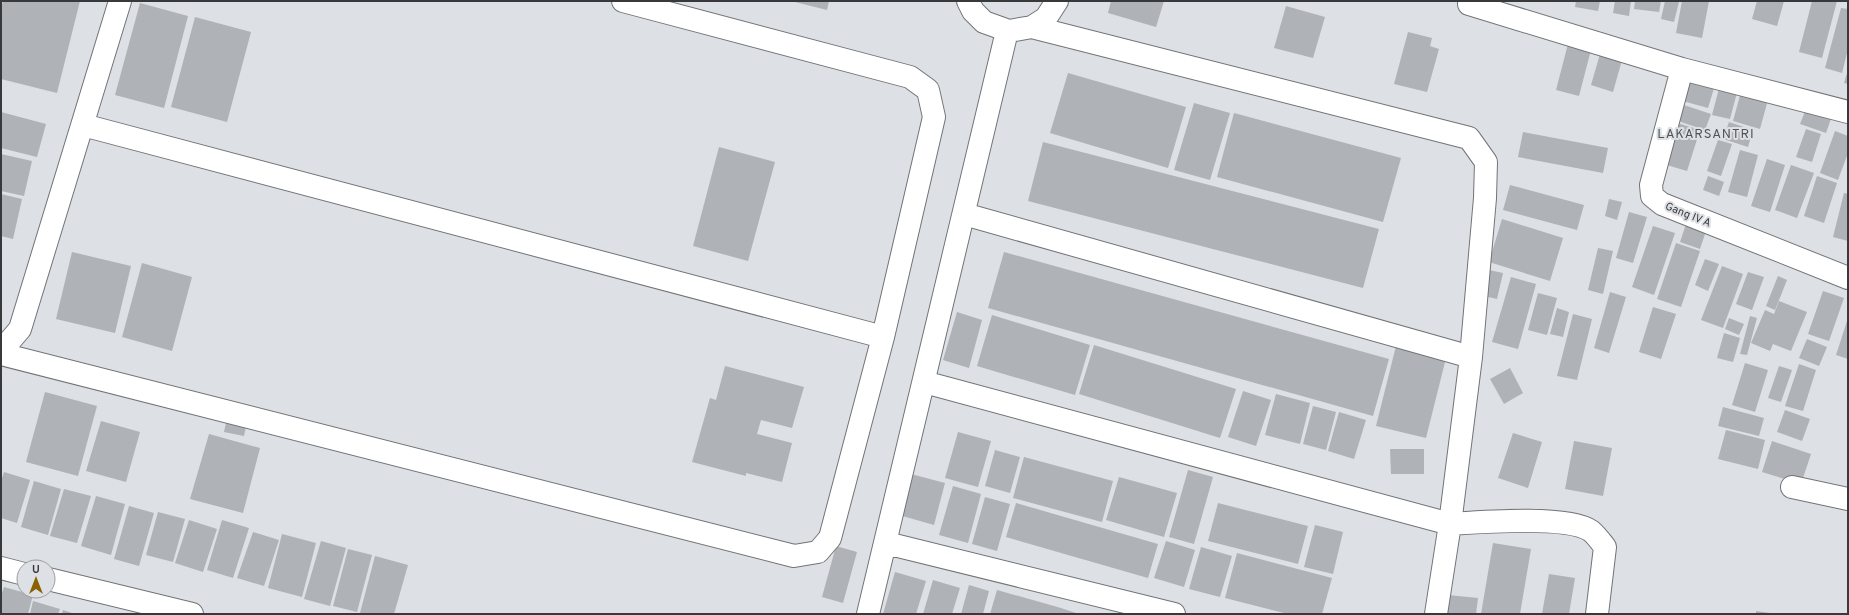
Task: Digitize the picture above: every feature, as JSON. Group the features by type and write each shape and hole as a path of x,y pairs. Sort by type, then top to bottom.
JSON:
{"street":[{"path":"1,344 8,343 20,330 120,1"},
{"path":"1,354 794,556 818,552 830,538 883,337 934,118 928,90 910,77 623,1"},
{"path":"968,1 973,11 984,22 1007,30 1021,30 1032,27 1046,18 1057,1"},
{"path":"1469,4 1682,69 1848,112"},
{"path":"1032,27 1470,138 1486,162 1485,198 1471,357 1450,524 1436,614"},
{"path":"868,614 1007,30"},
{"name":"Gang IV A","path":"1682,69 1651,185 1652,196 1662,204 1848,278"},
{"path":"83,125 883,337"},
{"path":"964,214 1471,357"},
{"path":"924,382 1450,524 1499,521 1569,522 1591,531 1606,547 1597,614"},
{"path":"1792,487 1848,499"},
{"path":"886,543 1174,614"},
{"path":"1,568 16,572"},
{"path":"56,581 192,614"}],"building":[{"path":"3,1 80,1 57,93 1,79 1,8"},
{"path":"791,1 829,1 827,10"},
{"path":"1111,1 1164,1 1156,27 1108,13"},
{"path":"1576,1 1600,1 1598,11 1575,7"},
{"path":"1615,1 1631,1 1629,16 1613,13"},
{"path":"1635,1 1661,1 1659,12 1634,9"},
{"path":"1665,1 1679,2 1674,22 1661,19"},
{"path":"1682,1 1709,1 1702,38 1676,33"},
{"path":"1757,1 1784,1 1777,26 1752,19"},
{"path":"1812,1 1837,1 1822,58 1799,52"},
{"path":"140,3 188,16 164,108 115,95"},
{"path":"1286,6 1325,17 1313,58 1274,48"},
{"path":"1841,8 1848,9 1848,49 1842,73 1825,68"},
{"path":"195,17 251,32 227,122 171,107"},
{"path":"1408,32 1432,38 1430,46 1439,49 1427,92 1394,84"},
{"path":"1569,40 1592,46 1579,96 1556,90"},
{"path":"1600,54 1622,60 1613,92 1591,85"},
{"path":"1848,70 1848,84 1844,83"},
{"path":"1068,73 1186,107 1168,168 1050,133"},
{"path":"1687,76 1715,85 1708,108 1679,100"},
{"path":"1721,81 1739,85 1730,119 1712,115"},
{"path":"1742,88 1769,96 1760,129 1733,121"},
{"path":"1194,103 1230,113 1210,180 1174,170"},
{"path":"1678,103 1711,114 1705,130 1672,119"},
{"path":"1808,104 1833,113 1826,133 1800,124"},
{"path":"1,112 46,124 37,157 1,148"},
{"path":"1234,113 1401,158 1383,222 1217,177"},
{"path":"1674,122 1700,130 1687,171 1660,163"},
{"path":"1729,122 1753,130 1748,147 1723,139"},
{"path":"1806,129 1821,134 1812,162 1796,157"},
{"path":"1835,131 1848,136 1848,153 1838,180 1820,173"},
{"path":"1523,132 1608,148 1603,173 1518,157"},
{"path":"1718,140 1732,144 1721,176 1707,171"},
{"path":"1043,142 1379,229 1363,288 1028,201"},
{"path":"719,147 775,162 748,261 693,246"},
{"path":"1740,150 1758,155 1747,197 1728,192"},
{"path":"1,154 32,161 24,196 1,191"},
{"path":"1767,159 1785,165 1770,212 1751,206"},
{"path":"1791,165 1814,173 1797,218 1775,210"},
{"path":"1708,176 1724,182 1719,196 1703,190"},
{"path":"1817,176 1837,183 1824,223 1804,216"},
{"path":"1510,185 1584,205 1577,230 1503,210"},
{"path":"1844,193 1848,194 1848,241 1833,237"},
{"path":"1,194 22,199 13,239 1,236"},
{"path":"1609,199 1622,202 1617,220 1605,216"},
{"path":"1629,212 1647,217 1633,263 1616,258"},
{"path":"1502,219 1563,238 1550,281 1489,262"},
{"path":"1687,221 1707,228 1700,249 1680,242"},
{"path":"1653,226 1675,233 1654,295 1632,287"},
{"path":"1676,243 1700,251 1681,307 1657,299"},
{"path":"1598,248 1613,251 1603,294 1588,290"},
{"path":"72,252 131,266 115,333 56,319"},
{"path":"1004,252 1389,359 1373,416 988,308"},
{"path":"1705,259 1719,264 1708,291 1695,285"},
{"path":"142,263 192,277 172,351 122,337"},
{"path":"1722,266 1743,274 1723,328 1701,320"},
{"path":"1489,270 1503,273 1497,299 1484,296"},
{"path":"1748,272 1764,277 1752,310 1736,304"},
{"path":"1778,276 1787,280 1775,310 1766,306"},
{"path":"1511,277 1536,284 1518,349 1492,342"},
{"path":"1823,291 1844,298 1829,341 1808,334"},
{"path":"1610,292 1626,297 1609,353 1594,348"},
{"path":"1538,293 1557,298 1547,335 1528,330"},
{"path":"1779,301 1807,312 1791,351 1773,344 1770,351 1751,343 1765,310 1774,314"},
{"path":"1653,307 1676,314 1661,359 1639,352"},
{"path":"1557,308 1569,312 1563,337 1550,334"},
{"path":"957,312 982,320 969,368 943,360"},
{"path":"1573,314 1592,319 1577,380 1557,376"},
{"path":"992,315 1090,345 1075,395 977,366"},
{"path":"1750,316 1757,318 1747,355 1740,354"},
{"path":"1729,318 1744,324 1739,335 1725,329"},
{"path":"1848,318 1848,359 1836,355"},
{"path":"1724,333 1740,338 1733,362 1717,358"},
{"path":"1807,339 1827,347 1819,366 1799,358"},
{"path":"1094,345 1236,389 1220,438 1079,394"},
{"path":"1396,346 1446,358 1426,438 1376,426"},
{"path":"1745,363 1768,370 1755,412 1732,405"},
{"path":"1799,364 1816,370 1803,411 1785,406"},
{"path":"725,366 804,387 792,428 761,420 757,434 792,443 782,482 746,473 746,476 692,462 710,398 716,400"},
{"path":"1779,366 1792,370 1781,402 1768,398"},
{"path":"1510,368 1523,393 1504,404 1490,379"},
{"path":"1243,391 1271,400 1256,446 1228,437"},
{"path":"45,392 97,406 78,476 26,462"},
{"path":"1276,394 1310,403 1300,444 1265,435"},
{"path":"1313,406 1336,412 1326,450 1303,444"},
{"path":"1723,407 1764,418 1759,436 1718,426"},
{"path":"1785,410 1810,419 1802,441 1777,432"},
{"path":"1339,412 1366,420 1354,459 1328,451"},
{"path":"227,418 247,422 244,436 224,432"},
{"path":"101,421 140,432 126,482 86,471"},
{"path":"1726,430 1765,440 1758,469 1718,459"},
{"path":"958,432 991,441 978,487 945,478"},
{"path":"1513,433 1542,442 1528,488 1498,478"},
{"path":"209,434 260,448 243,513 190,499"},
{"path":"1574,441 1612,448 1603,496 1565,489"},
{"path":"1772,441 1811,454 1801,484 1762,472"},
{"path":"1390,449 1424,449 1424,474 1391,474"},
{"path":"995,450 1020,457 1010,493 985,486"},
{"path":"1024,457 1113,481 1102,522 1013,498"},
{"path":"1188,470 1213,477 1194,544 1169,537"},
{"path":"4,472 30,480 17,523 1,518 1,481"},
{"path":"911,474 945,483 934,525 899,515"},
{"path":"1119,477 1177,493 1164,537 1106,520"},
{"path":"34,481 61,489 48,535 21,527"},
{"path":"953,486 981,494 968,543 939,535"},
{"path":"64,489 91,496 77,543 50,536"},
{"path":"96,496 125,504 111,555 81,546"},
{"path":"985,497 1010,504 997,551 972,544"},
{"path":"1016,503 1158,544 1148,578 1006,537"},
{"path":"1218,503 1308,526 1298,564 1208,541"},
{"path":"129,506 154,513 139,566 114,559"},
{"path":"158,512 185,519 173,562 146,555"},
{"path":"189,520 217,529 203,572 175,563"},
{"path":"222,520 249,528 233,578 207,570"},
{"path":"1315,525 1343,532 1333,574 1304,567"},
{"path":"253,532 279,540 264,586 237,578"},
{"path":"282,534 316,543 302,597 268,588"},
{"path":"321,541 346,548 330,606 304,599"},
{"path":"1166,541 1195,550 1184,587 1154,578"},
{"path":"1493,543 1531,549 1520,614 1481,614"},
{"path":"836,546 857,552 843,603 822,597"},
{"path":"1201,547 1232,556 1220,597 1189,589"},
{"path":"348,549 372,555 357,612 333,606"},
{"path":"1237,553 1332,578 1322,614 1288,614 1225,598"},
{"path":"375,556 408,565 394,614 360,613"},
{"path":"895,572 926,581 916,614 883,614"},
{"path":"1549,574 1575,578 1569,614 1542,614"},
{"path":"933,580 960,588 952,614 923,614"},
{"path":"969,585 989,591 983,614 961,614"},
{"path":"4,587 16,590 16,599 32,599 28,614 1,614 1,596"},
{"path":"997,590 1061,608 1079,614 990,614"},
{"path":"1448,595 1478,598 1476,614 1445,614"},
{"path":"33,601 60,609 58,614 30,614"},
{"path":"63,610 75,614 62,614"},
{"path":"1756,611 1770,613 1770,614 1756,614"}],"district":[{"name":"LAKARSANTRI","path":"1706,135"}]}
